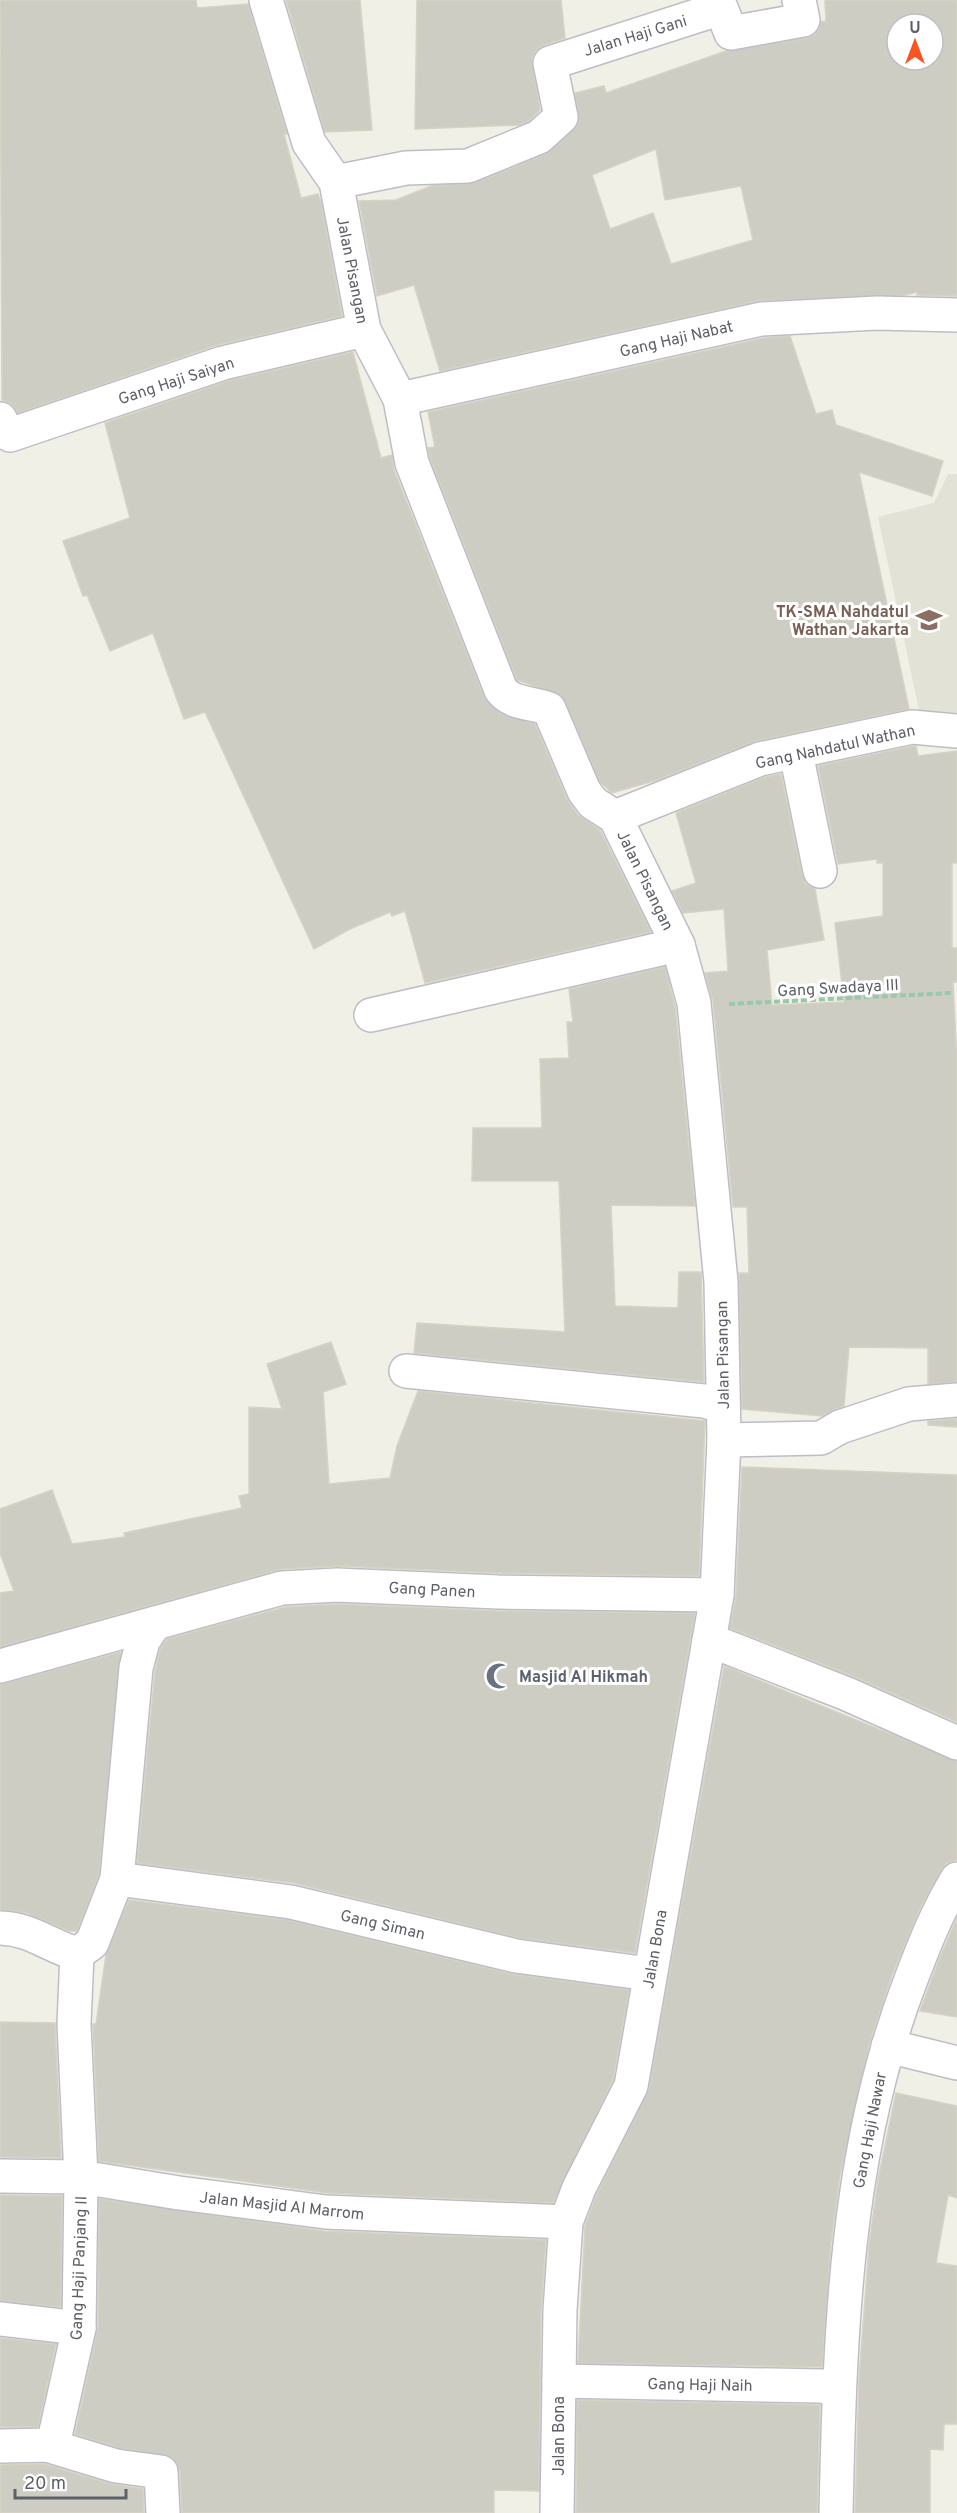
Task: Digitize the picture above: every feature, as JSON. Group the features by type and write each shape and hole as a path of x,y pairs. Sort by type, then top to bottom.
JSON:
{"street":[{"name":"Jalan Pisangan","path":"266,0 309,143 336,182 364,330 400,399 412,463 501,690 507,698 549,710 584,791 593,803 615,817 678,945 696,1009 721,1282 724,1440 717,1596 709,1640"},
{"name":"Jalan Haji Gani","path":"336,182 406,168 468,166 539,137 561,117 550,63 721,8 731,33 803,21 799,0"},
{"name":"Gang Haji Nabat","path":"400,399 761,319 877,313 957,315"},
{"name":"Gang Haji Saiyan","path":"0,419 7,433 20,432 223,363 364,330"},
{"name":"Gang Nahdatul Wathan","path":"615,817 760,759 912,727 957,730"},
{"path":"796,753 820,871"},
{"path":"371,1016 678,945"},
{"path":"406,1371 704,1401 723,1406"},
{"path":"724,1440 821,1438 840,1427 909,1404 957,1400"},
{"name":"Gang Panen","path":"0,1666 153,1626 282,1588 337,1585 498,1592 717,1596"},
{"path":"0,1928 22,1929 57,1948 77,1954 92,1943 117,1879 136,1668 143,1641 153,1626"},
{"path":"709,1640 847,1694 957,1743"},
{"name":"Jalan Bona","path":"557,2513 559,2380 566,2222 579,2188 631,2086 709,1640"},
{"name":"Gang Siman","path":"117,1879 291,1902 516,1956 649,1974"},
{"name":"Gang Haji Nawar","path":"836,2513 838,2395 843,2301 852,2220 880,2070 936,1912 957,1879"},
{"name":"Gang Haji Panjang II","path":"50,2446 53,2445 58,2433 79,2328 81,2177 74,2024 77,1954"},
{"path":"888,2046 957,2062"},
{"name":"Jalan Masjid Al Marrom","path":"0,2176 81,2177 326,2212 566,2222"},
{"path":"0,2319 79,2328"},
{"name":"Gang Haji Naih","path":"559,2380 821,2386 831,2388 838,2395"},
{"path":"0,2446 50,2446 116,2466 157,2470 161,2472 164,2483 163,2513"}],"path":[{"name":"Gang Swadaya III","path":"727,1004 951,993"}],"shaded area":[{"name":"TK-SMA Nahdatul Wathan Jakarta","path":"948,474 957,474 957,724 922,724 878,517 934,503"}],"building":[{"path":"0,0 196,0 197,8 248,4 287,134 284,134 301,198 318,194 321,202 342,316 217,345 18,413 11,404 2,400"},
{"path":"286,0 360,0 372,130 325,132"},
{"path":"417,0 561,0 565,38 544,45 536,50 532,58 540,110 529,121 519,125 415,129"},
{"path":"825,0 957,0 957,296 917,295 917,292 905,295 757,301 440,371 414,285 377,296 359,201 396,200 431,186 475,183 546,154 579,123 575,93 604,86 606,93 726,51 807,38 816,34 821,22 826,21","holes":["656,149 665,200 741,186 753,240 671,264 653,213 610,229 592,175"]},
{"path":"790,336 816,414 832,410 836,425 943,461 932,496 859,472 909,709 756,741 657,780 612,793 600,782 562,696 517,680 430,458 428,448 435,447 428,412 764,338"},
{"path":"353,352 381,458 392,455 394,470 484,697 501,714 535,724 567,799 578,815 600,830 651,932 425,983 405,911 392,916 390,912 350,929 314,949 205,712 184,719 153,633 110,651 87,595 83,596 63,541 130,518 105,423 228,381"},
{"path":"916,746 918,756 957,751 957,863 952,863 952,948 957,948 957,982 953,982 957,1064 957,1382 928,1384 928,1348 849,1347 844,1406 822,1416 742,1409 739,1273 749,1273 747,1207 733,1207 713,1001 705,973 728,971 724,909 683,913 672,891 696,883 676,813 765,777 781,774 802,875 806,884 815,889 824,940 767,950 772,1005 844,1002 835,923 883,916 883,863 877,863 877,859 838,864 818,766"},
{"path":"665,967 675,1006 695,1206 611,1205 615,1306 678,1308 679,1272 701,1272 704,1382 414,1353 417,1323 565,1332 559,1181 472,1181 473,1128 542,1128 540,1059 569,1058 567,1022 573,1022 569,989"},
{"path":"331,1342 346,1384 323,1392 329,1484 390,1478 397,1446 418,1391 705,1421 699,1576 499,1573 338,1566 281,1569 0,1647 0,1593 14,1591 0,1553 0,1509 52,1490 72,1544 125,1537 124,1533 242,1508 239,1496 249,1494 249,1407 282,1409 267,1364"},
{"path":"957,1419 957,1427 928,1425 928,1421"},
{"path":"742,1467 957,1475 957,1722 855,1677 730,1628 736,1596"},
{"path":"337,1604 498,1611 695,1613 635,1953 519,1938 294,1883 137,1863 155,1671 160,1649 167,1639 285,1607"},
{"path":"121,1652 99,1875 77,1931 69,1931 27,1913 0,1910 0,1684"},
{"path":"724,1666 957,1761 957,1860 947,1863 941,1870 920,1908 892,1975 870,2041 840,2175 831,2242 822,2367 578,2363 585,2226 596,2196 649,2089"},
{"path":"129,1900 288,1920 512,1974 629,1990 613,2080 553,2203 328,2193 99,2161 93,2024 96,2024 106,1955"},
{"path":"957,1918 957,2017 920,2011 938,1962"},
{"path":"0,2022 55,2023 61,2158 0,2157"},
{"path":"896,2093 957,2106 957,2198 948,2195 936,2263 957,2266 957,2424 944,2424 943,2450 930,2449 930,2513 855,2513 859,2379 869,2246 878,2180"},
{"path":"0,2195 62,2196 61,2307 0,2301"},
{"path":"99,2199 324,2231 546,2240 541,2310 539,2491 494,2490 494,2513 182,2513 180,2471 172,2457 120,2448 75,2434 98,2328"},
{"path":"0,2338 56,2344 38,2427 0,2427"},
{"path":"577,2400 820,2405 817,2513 576,2513"},
{"path":"44,2464 111,2484 143,2489 144,2513 0,2513 0,2465"}],"place":[{"name":"TK-SMA Nahdatul Wathan Jakarta","path":"929,620"},
{"name":"Masjid Al Hikmah","path":"499,1676"}]}
